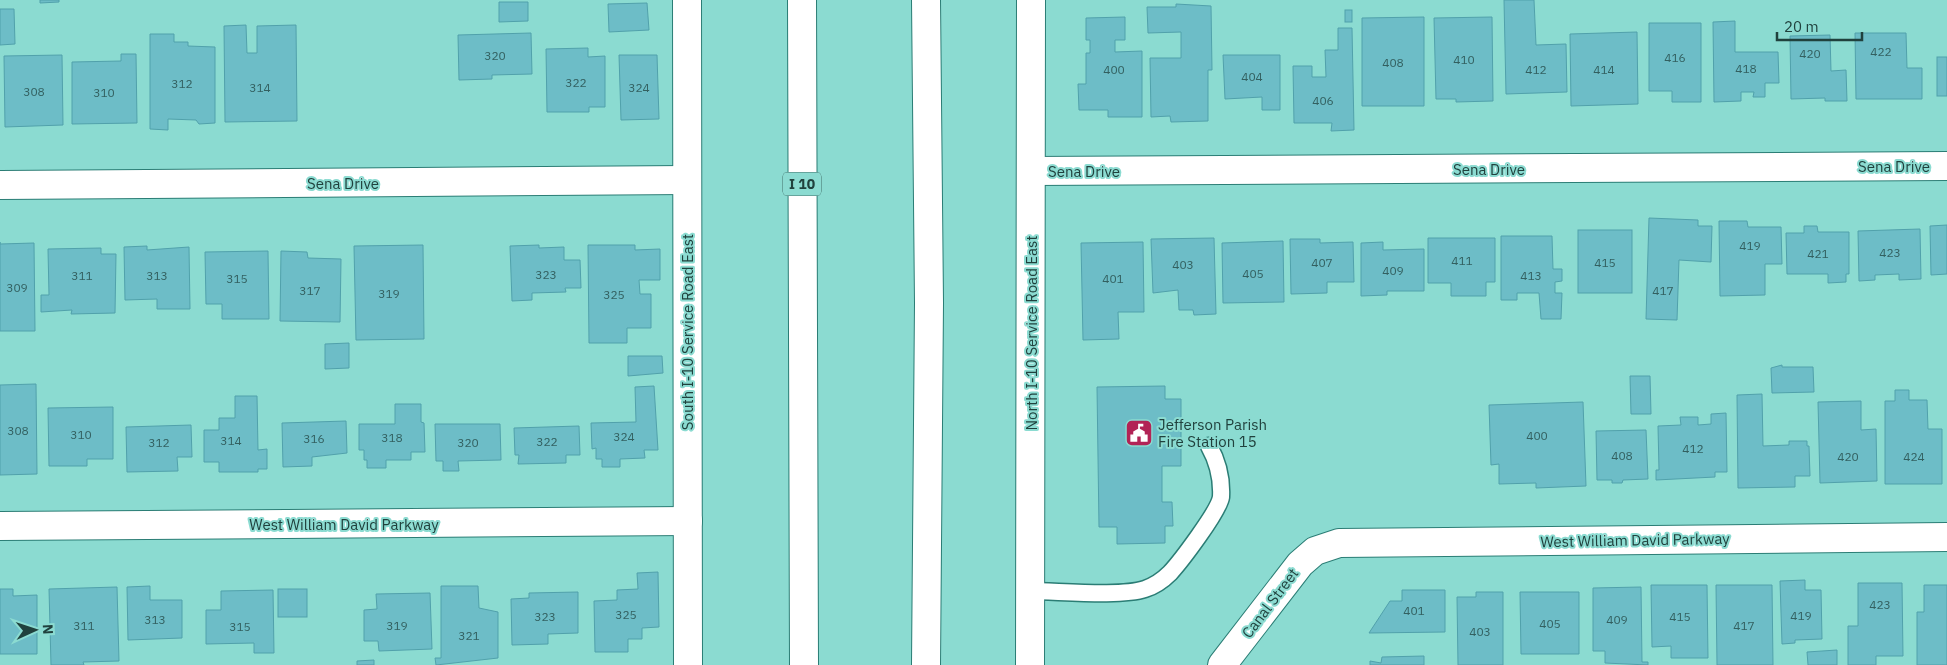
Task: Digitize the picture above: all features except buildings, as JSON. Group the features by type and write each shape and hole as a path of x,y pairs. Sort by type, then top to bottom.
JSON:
{"main road":[{"name":"South I-10 Service Road East","path":"687,0 688,665"},
{"name":"I 10","path":"802,0 805,368 804,665"},
{"path":"926,0 929,293 926,665"},
{"name":"North I-10 Service Road East","path":"1030,665 1031,0"},
{"name":"Sena Drive","path":"1030,171 1947,166"},
{"name":"Sena Drive","path":"0,185 687,180"},
{"name":"West William David Parkway","path":"0,526 688,521"},
{"name":"West William David Parkway","path":"1323,547 1339,543 1947,537"},
{"name":"Canal Street","path":"1222,665 1300,564 1315,551 1323,547"}],"lane":[{"path":"1030,591 1128,592 1144,590 1159,583 1170,572 1216,511 1221,498 1219,465 1209,446"}],"place":[{"name":"Jefferson Parish Fire Station 15","path":"1139,433"}]}
